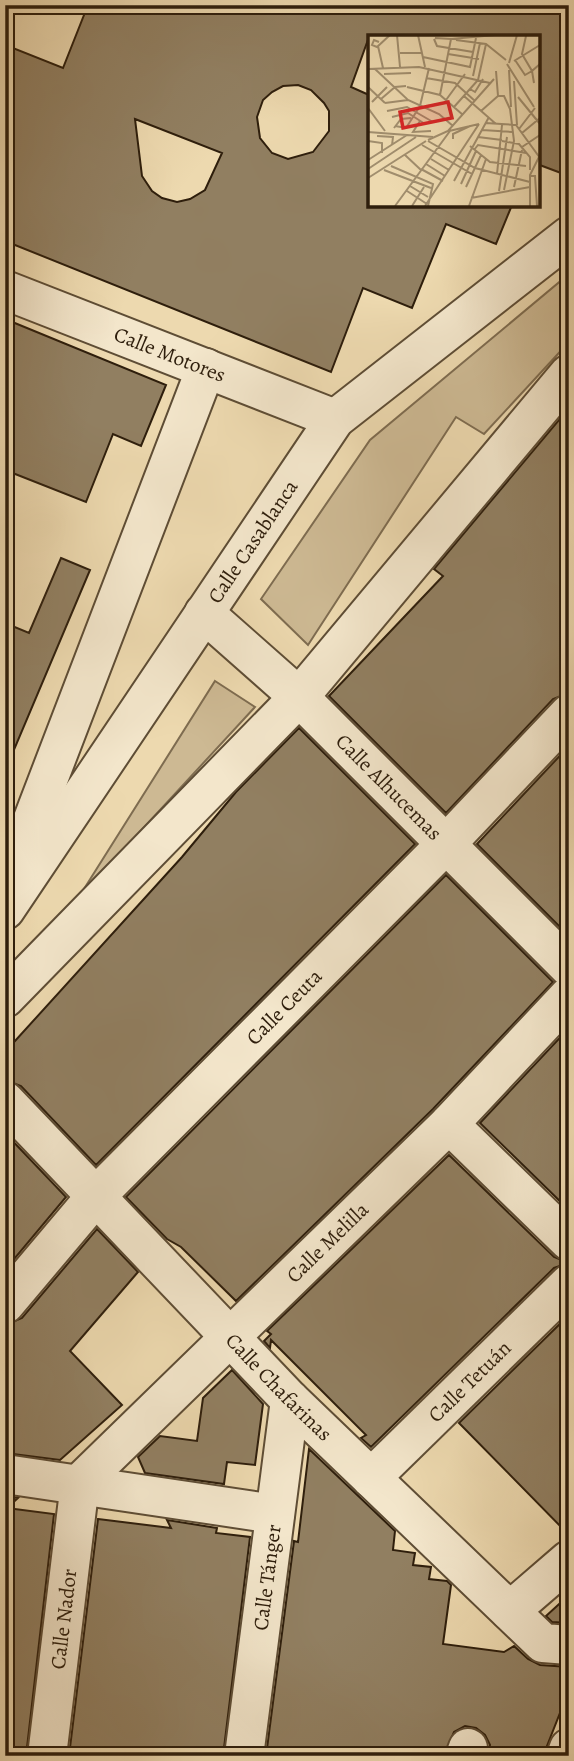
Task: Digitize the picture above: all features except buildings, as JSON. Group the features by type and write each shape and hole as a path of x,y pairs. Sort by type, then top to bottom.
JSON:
{"street":[{"name":"Calle Casablanca","path":"5,911 335,419 569,236"},
{"name":"Calle Motores","path":"5,290 335,419"},
{"path":"5,892 206,368"},
{"path":"5,998 299,697 569,374"},
{"name":"Calle Alhucemas","path":"204,613 299,697 569,967"},
{"name":"Calle Ceuta","path":"5,1304 96,1196 446,844 569,714"},
{"name":"Calle Melilla","path":"80,1483 449,1124 569,996"},
{"name":"Calle Chafarinas","path":"5,1101 290,1400 371,1478 543,1643 569,1644"},
{"path":"449,1124 569,1241"},
{"name":"Calle Tetuán","path":"371,1478 569,1284"},
{"name":"Calle Tánger","path":"244,1756 290,1400"},
{"path":"5,1474 275,1514"},
{"name":"Calle Nador","path":"47,1756 80,1483"},
{"path":"510,1611 569,1560"},
{"path":"566,1756 569,1748"}],"shaded area":[{"path":"569,274 569,342 484,434 456,417 308,645 261,599 370,440"},
{"path":"215,681 255,707 77,900"}]}
